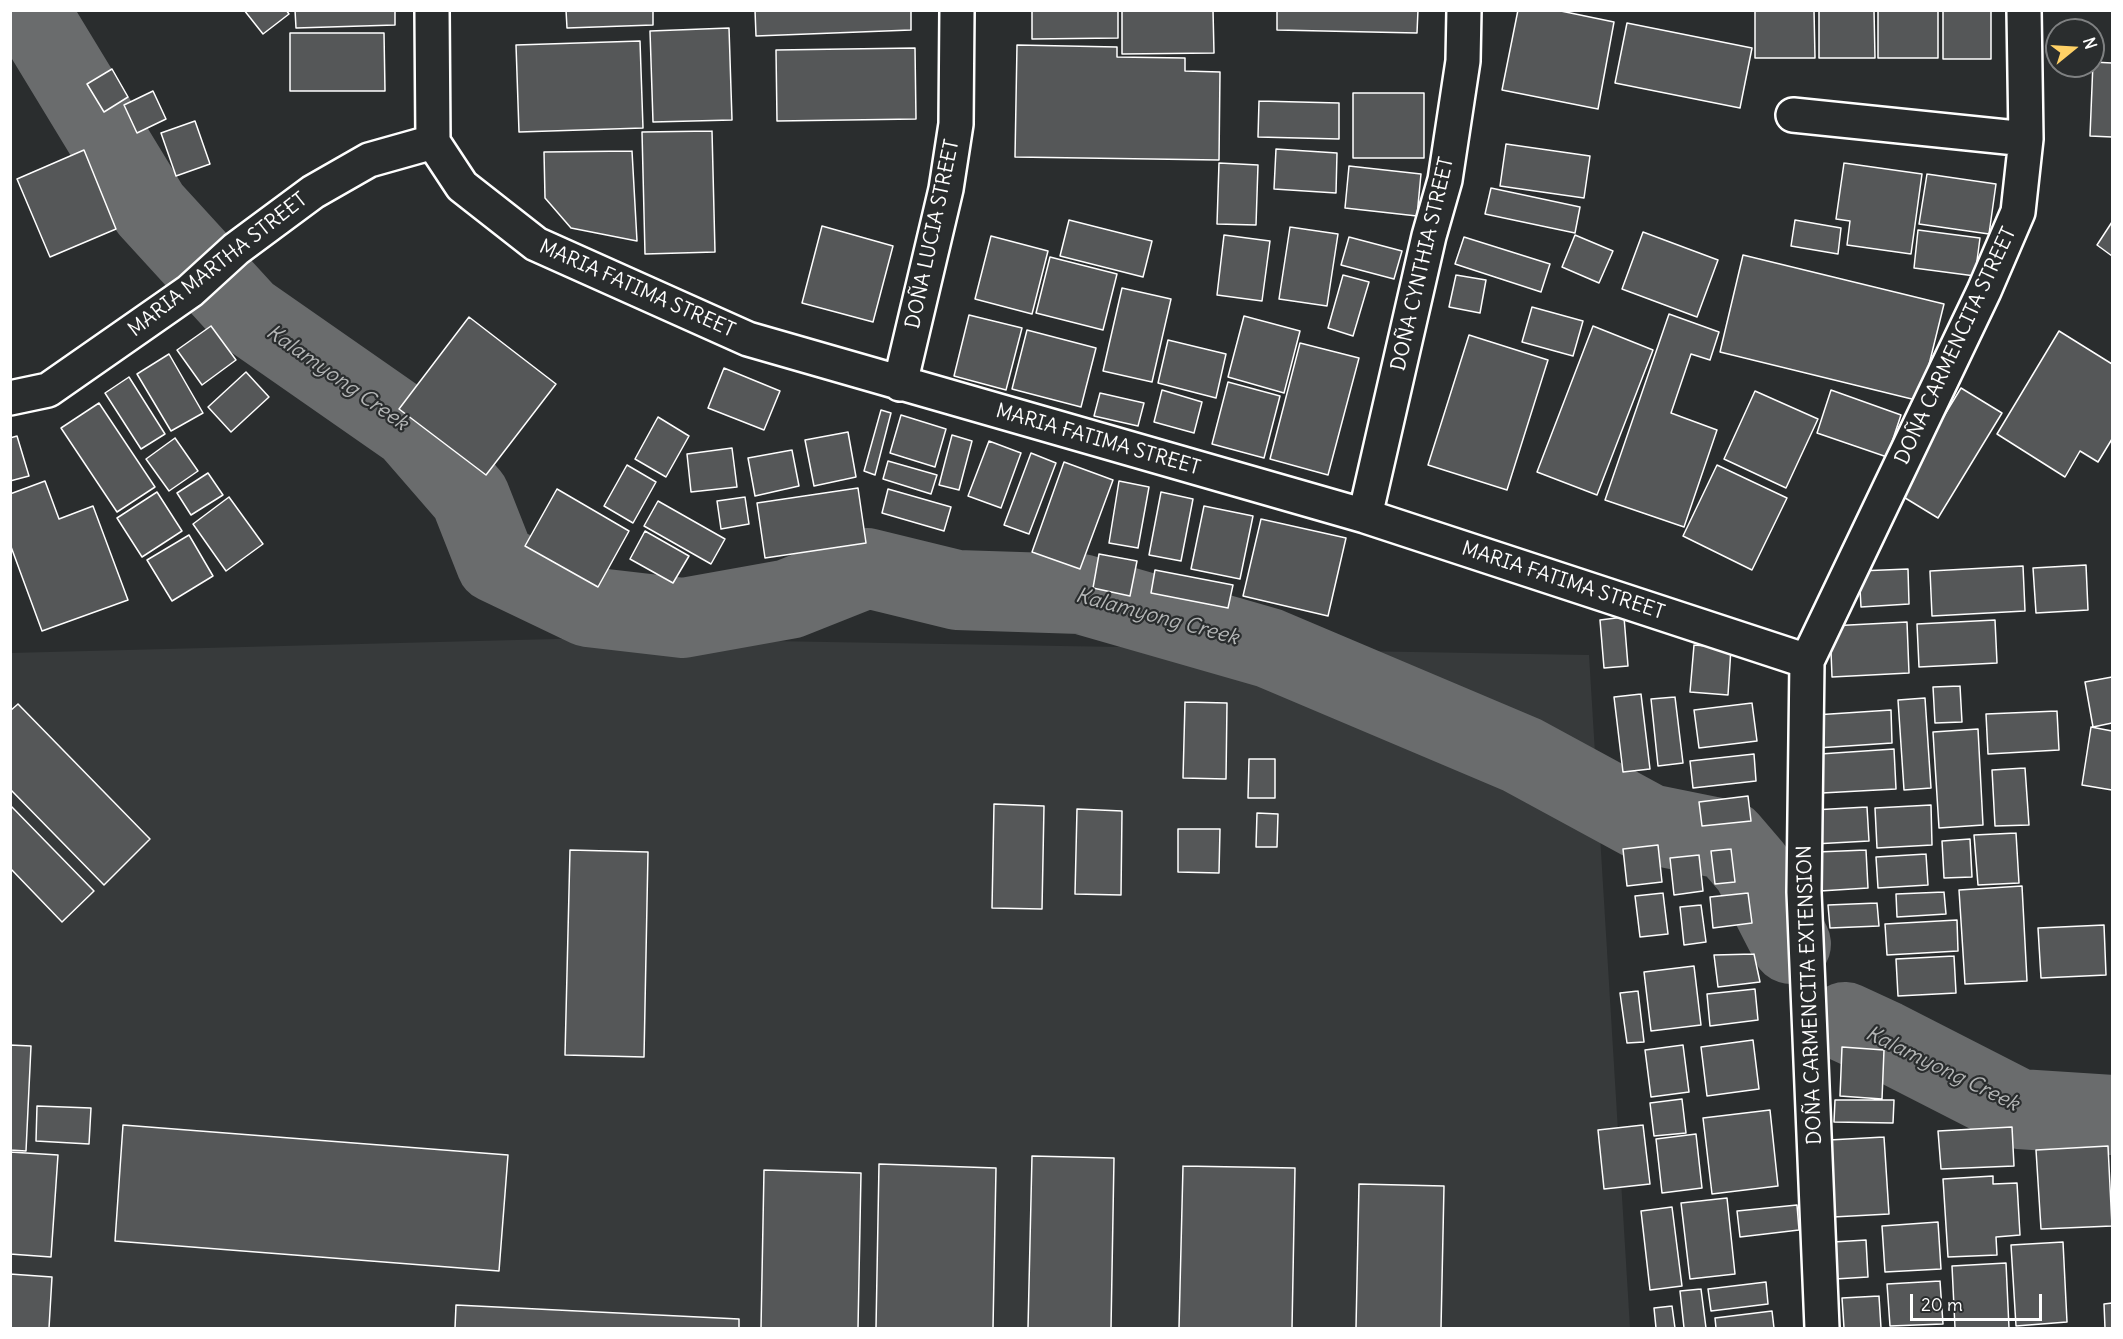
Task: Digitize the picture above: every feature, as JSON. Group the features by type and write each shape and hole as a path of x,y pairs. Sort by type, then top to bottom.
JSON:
{"street":[{"path":"432,10 433,142"},
{"name":"DOÑA LUCIA STREET","path":"900,384 946,189 956,124 957,10"},
{"name":"DOÑA CYNTHIA STREET","path":"1365,516 1444,180 1463,61 1464,10"},
{"name":"DOÑA CARMENCITA STREET","path":"1807,661 1984,291 2018,212 2026,139 2024,10"},
{"path":"1793,115 2026,139"},
{"name":"MARIA MARTHA STREET","path":"10,398 48,390 190,291 236,249 313,192 369,160 433,142"},
{"name":"MARIA FATIMA STREET","path":"433,142 462,186 536,244 748,339 1365,516 1807,661"},
{"name":"DOÑA CARMENCITA EXTENSION","path":"1807,661 1804,892 1822,1329"}],"shaded area":[{"path":"594,638 1589,655 1630,1328 11,1328 10,653"}],"building":[{"path":"244,10 286,10 289,14 263,34"},
{"path":"295,10 395,10 395,25 296,28"},
{"path":"566,10 653,10 653,25 567,28"},
{"path":"755,10 911,10 911,30 756,36"},
{"path":"1032,10 1118,10 1118,38 1032,39"},
{"path":"1122,10 1213,10 1214,53 1122,54"},
{"path":"1277,10 1418,10 1417,33 1277,30"},
{"path":"1518,10 1556,10 1614,22 1598,109 1502,90"},
{"path":"1755,10 1814,10 1815,58 1755,58"},
{"path":"1819,10 1874,10 1875,58 1819,58"},
{"path":"1878,10 1938,10 1938,58 1878,58"},
{"path":"1943,10 1991,10 1991,59 1943,59"},
{"path":"1627,23 1752,48 1740,108 1615,83"},
{"path":"729,28 732,120 653,122 650,31"},
{"path":"290,33 384,33 385,91 290,91"},
{"path":"640,41 643,128 519,132 516,45"},
{"path":"1017,45 1117,47 1117,57 1185,58 1185,71 1220,72 1219,160 1015,157"},
{"path":"915,48 916,119 777,121 776,50"},
{"path":"2105,63 2112,63 2112,137 2090,136 2092,78 2105,78"},
{"path":"112,69 128,97 104,112 87,84"},
{"path":"153,91 166,119 137,133 124,105"},
{"path":"1353,93 1424,93 1424,158 1353,158"},
{"path":"1259,101 1339,103 1339,139 1258,137"},
{"path":"195,121 210,164 176,176 161,133"},
{"path":"712,131 715,252 645,254 642,132"},
{"path":"1506,144 1590,156 1584,198 1500,186"},
{"path":"1276,149 1337,153 1336,193 1274,189"},
{"path":"84,150 116,229 50,257 17,179"},
{"path":"632,151 637,241 571,228 545,198 544,152"},
{"path":"1219,163 1258,165 1256,225 1217,224"},
{"path":"1844,163 1922,174 1911,254 1847,245 1850,221 1836,219"},
{"path":"1349,166 1421,174 1417,216 1345,208"},
{"path":"1927,174 1996,184 1989,234 1919,224"},
{"path":"1491,188 1580,207 1575,233 1485,214"},
{"path":"1069,220 1152,241 1143,277 1060,256"},
{"path":"1795,220 1841,228 1838,254 1791,246"},
{"path":"2112,222 2112,256 2097,245"},
{"path":"822,226 893,246 873,322 802,303"},
{"path":"1290,227 1338,234 1327,306 1279,299"},
{"path":"1918,230 1980,238 1975,276 1914,268"},
{"path":"1643,232 1718,260 1697,317 1622,289"},
{"path":"1224,235 1270,241 1262,301 1217,295"},
{"path":"1575,235 1613,251 1599,283 1562,267"},
{"path":"991,236 1048,251 1032,314 975,299"},
{"path":"1349,237 1402,251 1394,279 1341,265"},
{"path":"1464,237 1550,264 1541,292 1455,264"},
{"path":"1743,255 1944,304 1920,401 1720,352"},
{"path":"1050,257 1117,274 1103,330 1036,313"},
{"path":"1343,275 1369,282 1353,336 1328,328"},
{"path":"1456,275 1486,280 1480,313 1449,307"},
{"path":"1122,288 1171,299 1152,382 1103,371"},
{"path":"1532,307 1583,321 1573,356 1522,342"},
{"path":"1669,314 1719,332 1710,360 1691,354 1671,413 1717,430 1684,527 1605,500"},
{"path":"969,315 1022,328 1006,390 954,376"},
{"path":"1244,316 1300,331 1284,393 1228,377"},
{"path":"469,317 556,384 486,475 399,409"},
{"path":"211,326 236,360 202,385 177,350"},
{"path":"1593,326 1653,350 1597,495 1537,472"},
{"path":"1027,330 1096,348 1081,407 1012,389"},
{"path":"2059,331 2112,364 2112,439 2098,462 2080,451 2065,477 1997,434"},
{"path":"1469,335 1548,360 1507,490 1428,465"},
{"path":"1168,340 1226,354 1216,398 1158,383"},
{"path":"1300,343 1359,358 1328,475 1270,459"},
{"path":"169,354 203,413 171,431 137,374"},
{"path":"724,368 780,391 764,430 708,408"},
{"path":"246,372 269,397 231,432 208,407"},
{"path":"129,377 165,434 141,449 105,393"},
{"path":"1228,382 1280,396 1264,458 1212,444"},
{"path":"1961,388 2002,413 1938,518 1897,493"},
{"path":"1162,390 1202,402 1194,433 1154,422"},
{"path":"1831,390 1901,415 1887,457 1817,433"},
{"path":"1755,391 1818,419 1786,488 1724,459"},
{"path":"1100,393 1144,403 1138,426 1094,416"},
{"path":"99,403 155,487 117,512 61,428"},
{"path":"881,410 891,413 875,475 864,471"},
{"path":"901,415 946,429 935,467 890,453"},
{"path":"658,417 689,436 666,477 635,459"},
{"path":"848,432 856,477 814,486 805,440"},
{"path":"952,435 972,441 959,490 939,485"},
{"path":"17,436 29,476 10,481 10,438"},
{"path":"175,438 198,471 169,491 146,459"},
{"path":"989,441 1021,453 1001,508 968,496"},
{"path":"732,448 737,487 691,492 687,454"},
{"path":"792,450 799,486 755,496 748,458"},
{"path":"1031,453 1056,463 1029,534 1004,525"},
{"path":"888,461 937,475 931,494 883,479"},
{"path":"1064,462 1113,480 1080,569 1032,552"},
{"path":"627,465 656,482 633,523 604,506"},
{"path":"1717,465 1787,498 1752,570 1683,536"},
{"path":"208,473 223,495 191,515 177,493"},
{"path":"45,481 59,519 93,506 128,600 42,631 10,544 10,494"},
{"path":"1119,481 1149,487 1138,548 1109,543"},
{"path":"858,488 866,543 765,558 757,503"},
{"path":"557,489 629,531 598,587 525,546"},
{"path":"888,489 951,507 944,531 882,513"},
{"path":"157,492 182,531 142,557 117,518"},
{"path":"1161,492 1193,499 1181,561 1149,555"},
{"path":"229,497 263,544 226,571 193,524"},
{"path":"745,497 749,524 721,529 717,501"},
{"path":"658,501 725,539 711,564 644,526"},
{"path":"1204,506 1253,516 1240,579 1191,569"},
{"path":"1261,519 1346,538 1328,616 1243,596"},
{"path":"645,531 689,556 673,583 630,559"},
{"path":"189,535 213,576 172,601 147,560"},
{"path":"1099,554 1137,561 1130,596 1093,588"},
{"path":"2086,565 2088,610 2036,613 2033,568"},
{"path":"2023,566 2025,611 1932,616 1930,571"},
{"path":"1908,569 1909,604 1861,607 1859,571"},
{"path":"1155,570 1233,585 1228,608 1151,593"},
{"path":"1624,617 1628,666 1604,668 1600,620"},
{"path":"1995,620 1997,663 1919,667 1917,624"},
{"path":"1907,622 1909,673 1832,677 1830,626"},
{"path":"1694,645 1731,648 1728,695 1690,692"},
{"path":"2112,677 2112,723 2093,727 2085,682"},
{"path":"1960,686 1962,722 1935,723 1933,687"},
{"path":"1641,694 1650,769 1623,772 1614,697"},
{"path":"1675,697 1683,763 1658,766 1651,699"},
{"path":"1925,698 1931,788 1904,790 1898,700"},
{"path":"1185,702 1227,703 1226,779 1183,778"},
{"path":"1752,703 1757,741 1699,748 1694,710"},
{"path":"18,704 150,839 104,885 10,789 10,711"},
{"path":"1891,710 1892,743 1817,748 1815,715"},
{"path":"2057,711 2059,750 1988,754 1986,714"},
{"path":"2091,727 2112,731 2112,790 2082,785"},
{"path":"1978,729 1983,825 1939,828 1933,732"},
{"path":"1894,749 1896,789 1822,793 1820,754"},
{"path":"1754,754 1756,781 1693,788 1690,761"},
{"path":"1249,759 1275,759 1275,798 1248,798"},
{"path":"2025,768 2029,825 1995,826 1992,770"},
{"path":"1748,796 1751,821 1702,826 1699,802"},
{"path":"994,804 1044,806 1042,909 992,908"},
{"path":"10,805 94,891 62,922 10,868"},
{"path":"1931,805 1932,845 1877,848 1875,808"},
{"path":"1867,807 1869,841 1814,844 1813,810"},
{"path":"1077,809 1122,811 1121,895 1075,894"},
{"path":"1257,813 1278,814 1277,847 1256,847"},
{"path":"1178,829 1220,829 1219,873 1178,872"},
{"path":"2016,833 2019,883 1978,885 1974,835"},
{"path":"1970,839 1972,877 1944,878 1942,841"},
{"path":"1658,845 1662,882 1627,886 1623,849"},
{"path":"1731,849 1735,882 1715,884 1711,851"},
{"path":"570,850 648,852 644,1057 565,1055"},
{"path":"1866,850 1868,888 1820,891 1817,852"},
{"path":"1926,854 1928,885 1878,888 1876,857"},
{"path":"1699,855 1703,891 1674,895 1670,858"},
{"path":"2022,886 2027,981 1965,984 1959,890"},
{"path":"1944,892 1946,914 1897,917 1896,894"},
{"path":"1663,893 1668,934 1640,937 1635,896"},
{"path":"1748,893 1752,923 1713,928 1710,897"},
{"path":"1877,903 1879,926 1830,928 1828,905"},
{"path":"1701,905 1706,942 1684,945 1680,907"},
{"path":"1957,920 1958,951 1887,955 1885,924"},
{"path":"2104,925 2106,975 2041,978 2038,928"},
{"path":"1754,954 1760,982 1718,987 1714,955"},
{"path":"1954,956 1956,993 1898,996 1896,959"},
{"path":"1694,966 1701,1025 1651,1031 1644,972"},
{"path":"1755,989 1758,1020 1710,1026 1707,994"},
{"path":"1638,991 1644,1042 1627,1043 1620,993"},
{"path":"1753,1040 1759,1089 1707,1096 1701,1047"},
{"path":"10,1045 31,1046 26,1151 10,1150"},
{"path":"1683,1045 1689,1092 1651,1097 1645,1050"},
{"path":"1842,1047 1884,1050 1882,1099 1840,1096"},
{"path":"1682,1099 1686,1133 1654,1136 1650,1103"},
{"path":"1835,1100 1894,1100 1893,1123 1834,1122"},
{"path":"37,1106 91,1108 89,1144 36,1141"},
{"path":"1770,1110 1778,1186 1712,1194 1703,1118"},
{"path":"123,1125 508,1155 499,1271 115,1241"},
{"path":"1643,1125 1650,1184 1604,1189 1598,1130"},
{"path":"2012,1127 2014,1166 1941,1169 1938,1131"},
{"path":"1696,1134 1702,1188 1662,1193 1656,1139"},
{"path":"1884,1137 1889,1214 1833,1217 1829,1140"},
{"path":"2108,1146 2112,1226 2041,1229 2036,1150"},
{"path":"10,1152 58,1155 51,1257 10,1254"},
{"path":"1032,1156 1114,1158 1111,1328 1028,1328"},
{"path":"879,1164 996,1168 993,1328 876,1328"},
{"path":"1183,1166 1295,1168 1292,1328 1179,1328"},
{"path":"764,1170 861,1173 858,1328 761,1328"},
{"path":"1993,1176 1993,1184 2017,1183 2020,1235 1996,1237 1997,1255 1948,1257 1943,1179"},
{"path":"1359,1184 1444,1186 1441,1328 1356,1328"},
{"path":"1727,1198 1735,1274 1690,1279 1681,1203"},
{"path":"1797,1205 1799,1230 1740,1237 1737,1211"},
{"path":"1672,1207 1682,1286 1650,1290 1641,1211"},
{"path":"1938,1222 1941,1269 1885,1272 1882,1226"},
{"path":"1866,1240 1868,1277 1835,1279 1833,1242"},
{"path":"2063,1242 2067,1322 2016,1326 2011,1245"},
{"path":"2006,1263 2009,1328 1955,1328 1952,1266"},
{"path":"10,1274 52,1277 49,1328 10,1328"},
{"path":"1940,1281 1943,1324 1890,1326 1887,1284"},
{"path":"1766,1282 1768,1304 1711,1311 1708,1289"},
{"path":"1701,1289 1706,1328 1684,1328 1680,1291"},
{"path":"1879,1296 1881,1328 1844,1328 1842,1298"},
{"path":"2112,1303 2112,1328 2105,1328 2104,1304"},
{"path":"456,1305 739,1319 739,1328 455,1328"},
{"path":"1672,1306 1675,1328 1656,1328 1654,1308"},
{"path":"1772,1311 1774,1328 1716,1328 1715,1318"}],"waterway":[{"name":"Kalamyong Creek","path":"29,10 150,209 246,314 411,429 470,497 496,563 588,607 683,618 789,599 867,568 957,590 1081,594 1269,648 1522,755 1649,824 1728,840 1752,868 1791,944"},
{"name":"Kalamyong Creek","path":"1845,1022 2019,1109 2112,1115"}]}
